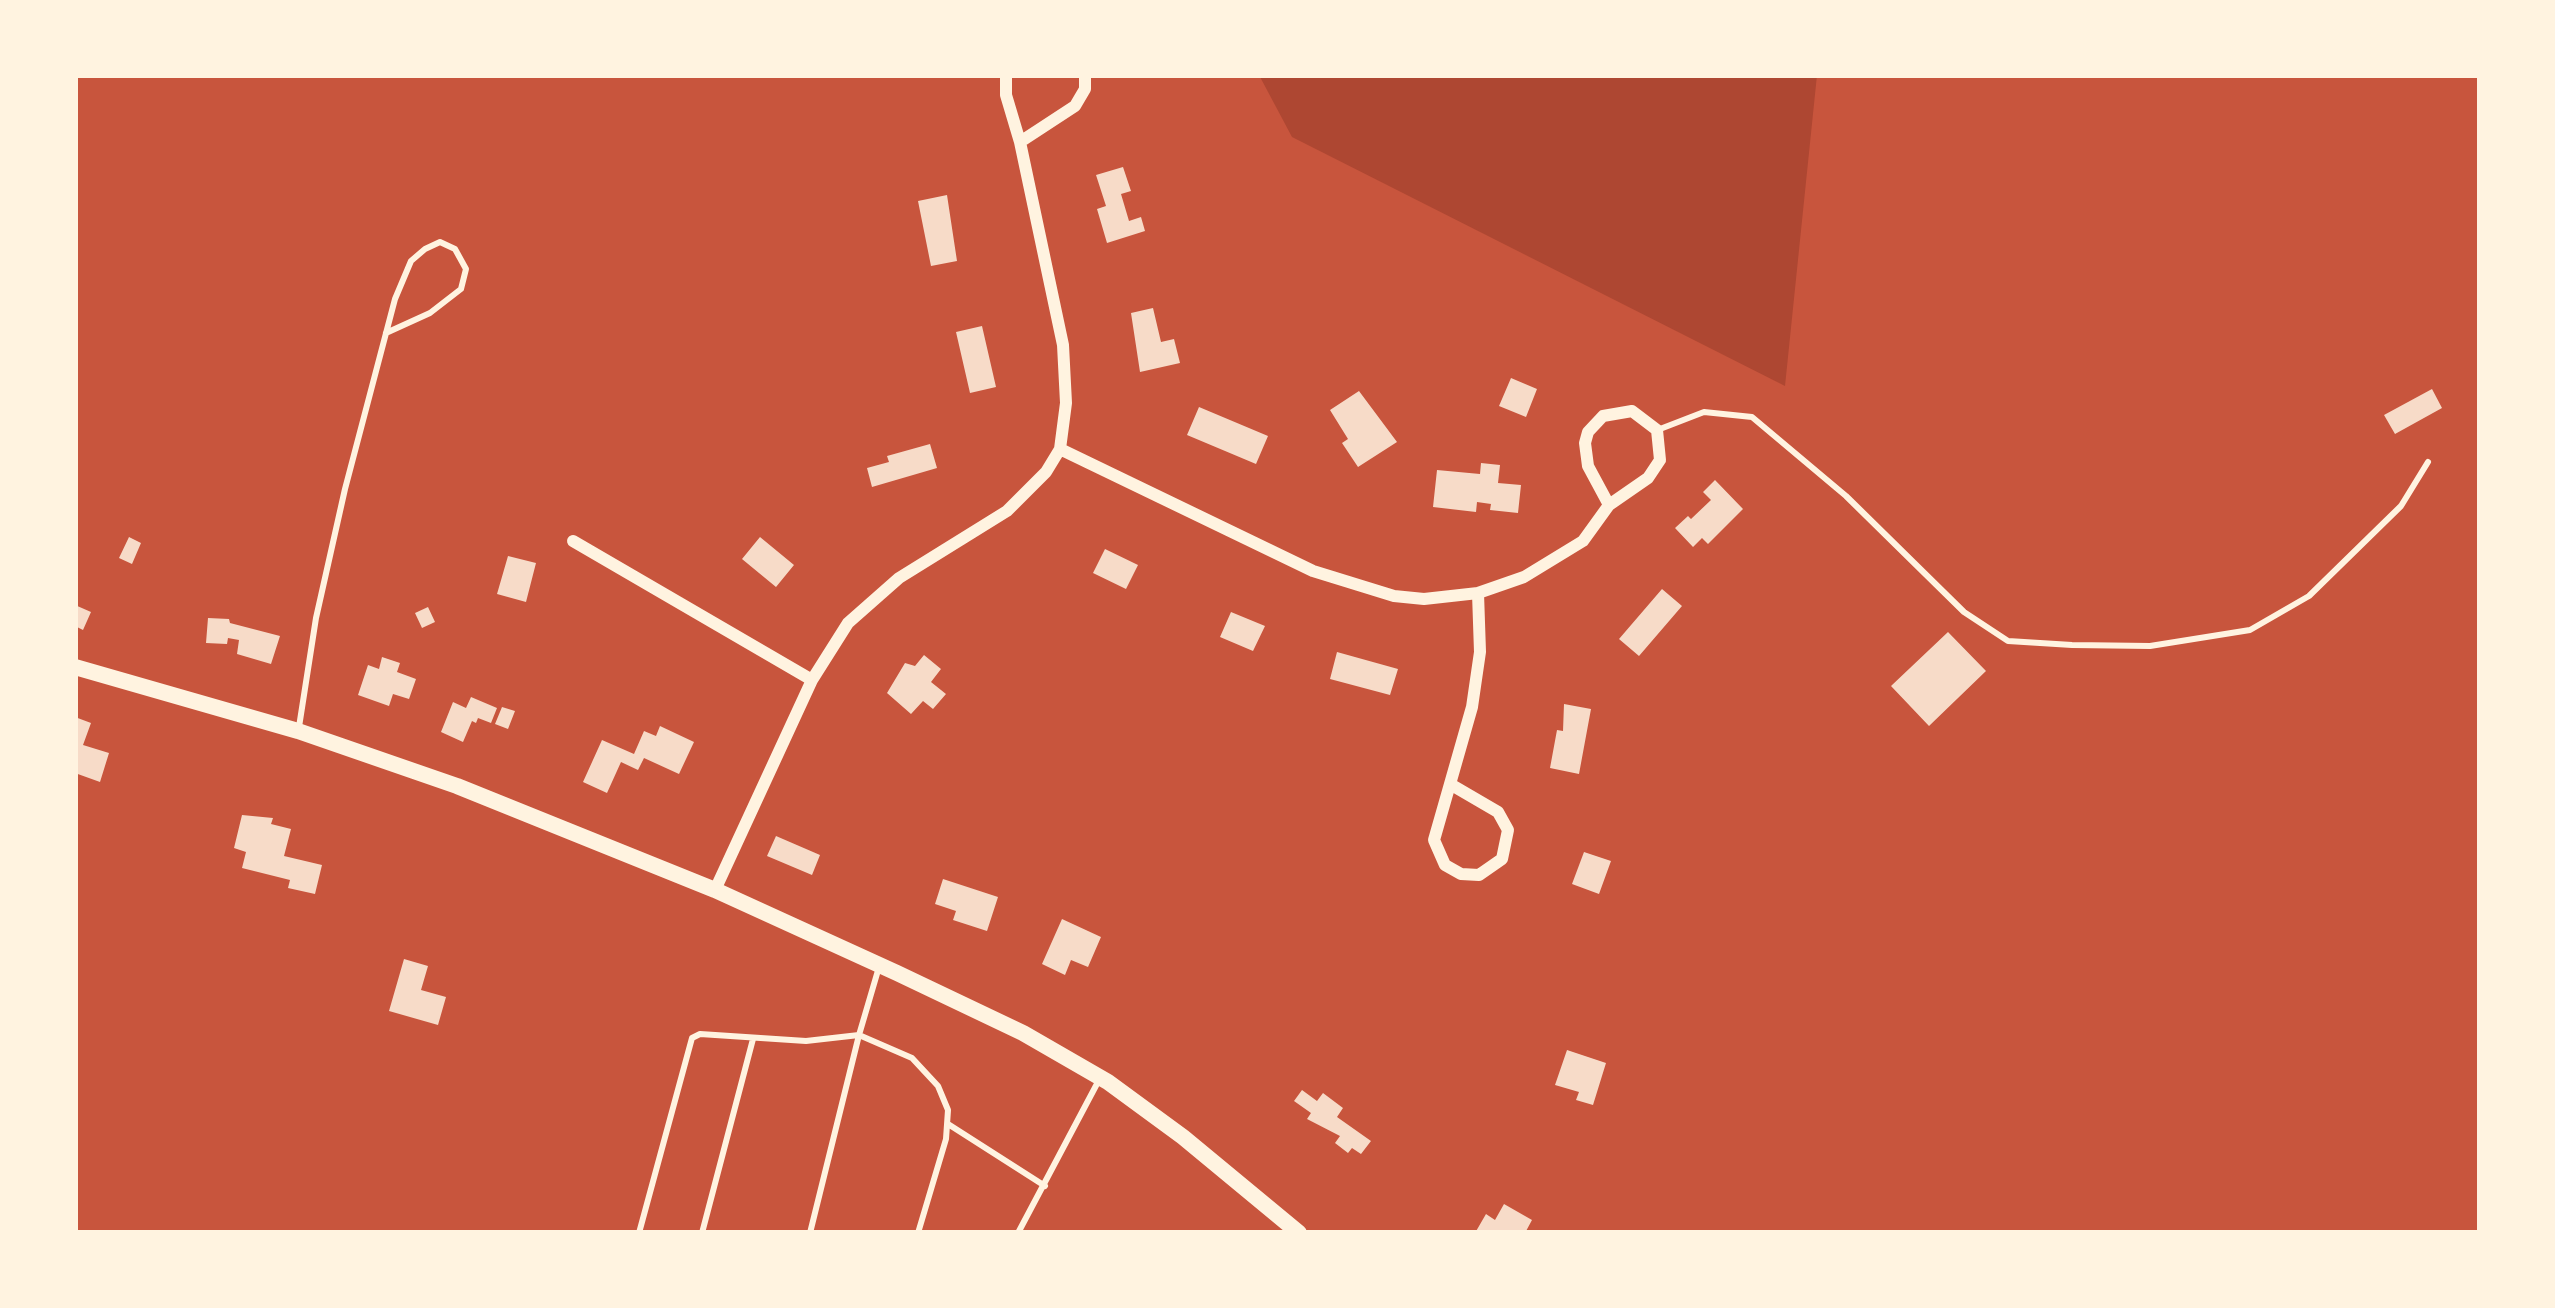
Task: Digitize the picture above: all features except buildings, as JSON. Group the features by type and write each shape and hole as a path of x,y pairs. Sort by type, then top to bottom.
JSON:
{"street":[{"path":"715,890 812,680 848,622 872,599 1007,512 1046,472 1060,449 1066,403 1063,345 1006,94 1006,75"},
{"path":"1020,142 1075,106 1085,75"},
{"path":"1060,449 1345,583 1424,599 1478,593 1524,577 1593,531 1609,505 1656,469 1662,450 1657,430 1642,415 1622,410 1603,416 1588,432 1585,455 1609,505"},
{"path":"573,541 812,680"},
{"path":"1450,784 1490,806 1504,820 1507,850 1488,872 1461,874 1439,858 1434,831 1478,674 1478,593"},
{"path":"75,667 298,731 479,794 715,890 879,965 1023,1033 1101,1078 1160,1119 1299,1233"}],"lane":[{"path":"298,731 316,618 386,333 411,261 440,242 455,249 466,269 461,289 430,313 386,333"},
{"path":"1657,430 1704,412 1752,417 1846,496 1964,612 2008,641 2072,645 2150,646 2250,630 2309,596 2401,506 2428,462"},
{"path":"810,1233 879,965"},
{"path":"639,1233 689,1041 700,1034 806,1041 859,1035 912,1058 928,1072 945,1100 948,1124 918,1233"},
{"path":"702,1233 753,1039"},
{"path":"1018,1233 1101,1078"},
{"path":"948,1124 1046,1186"}],"shaded area":[{"path":"1259,75 1817,75 1785,386 1292,137"}]}
